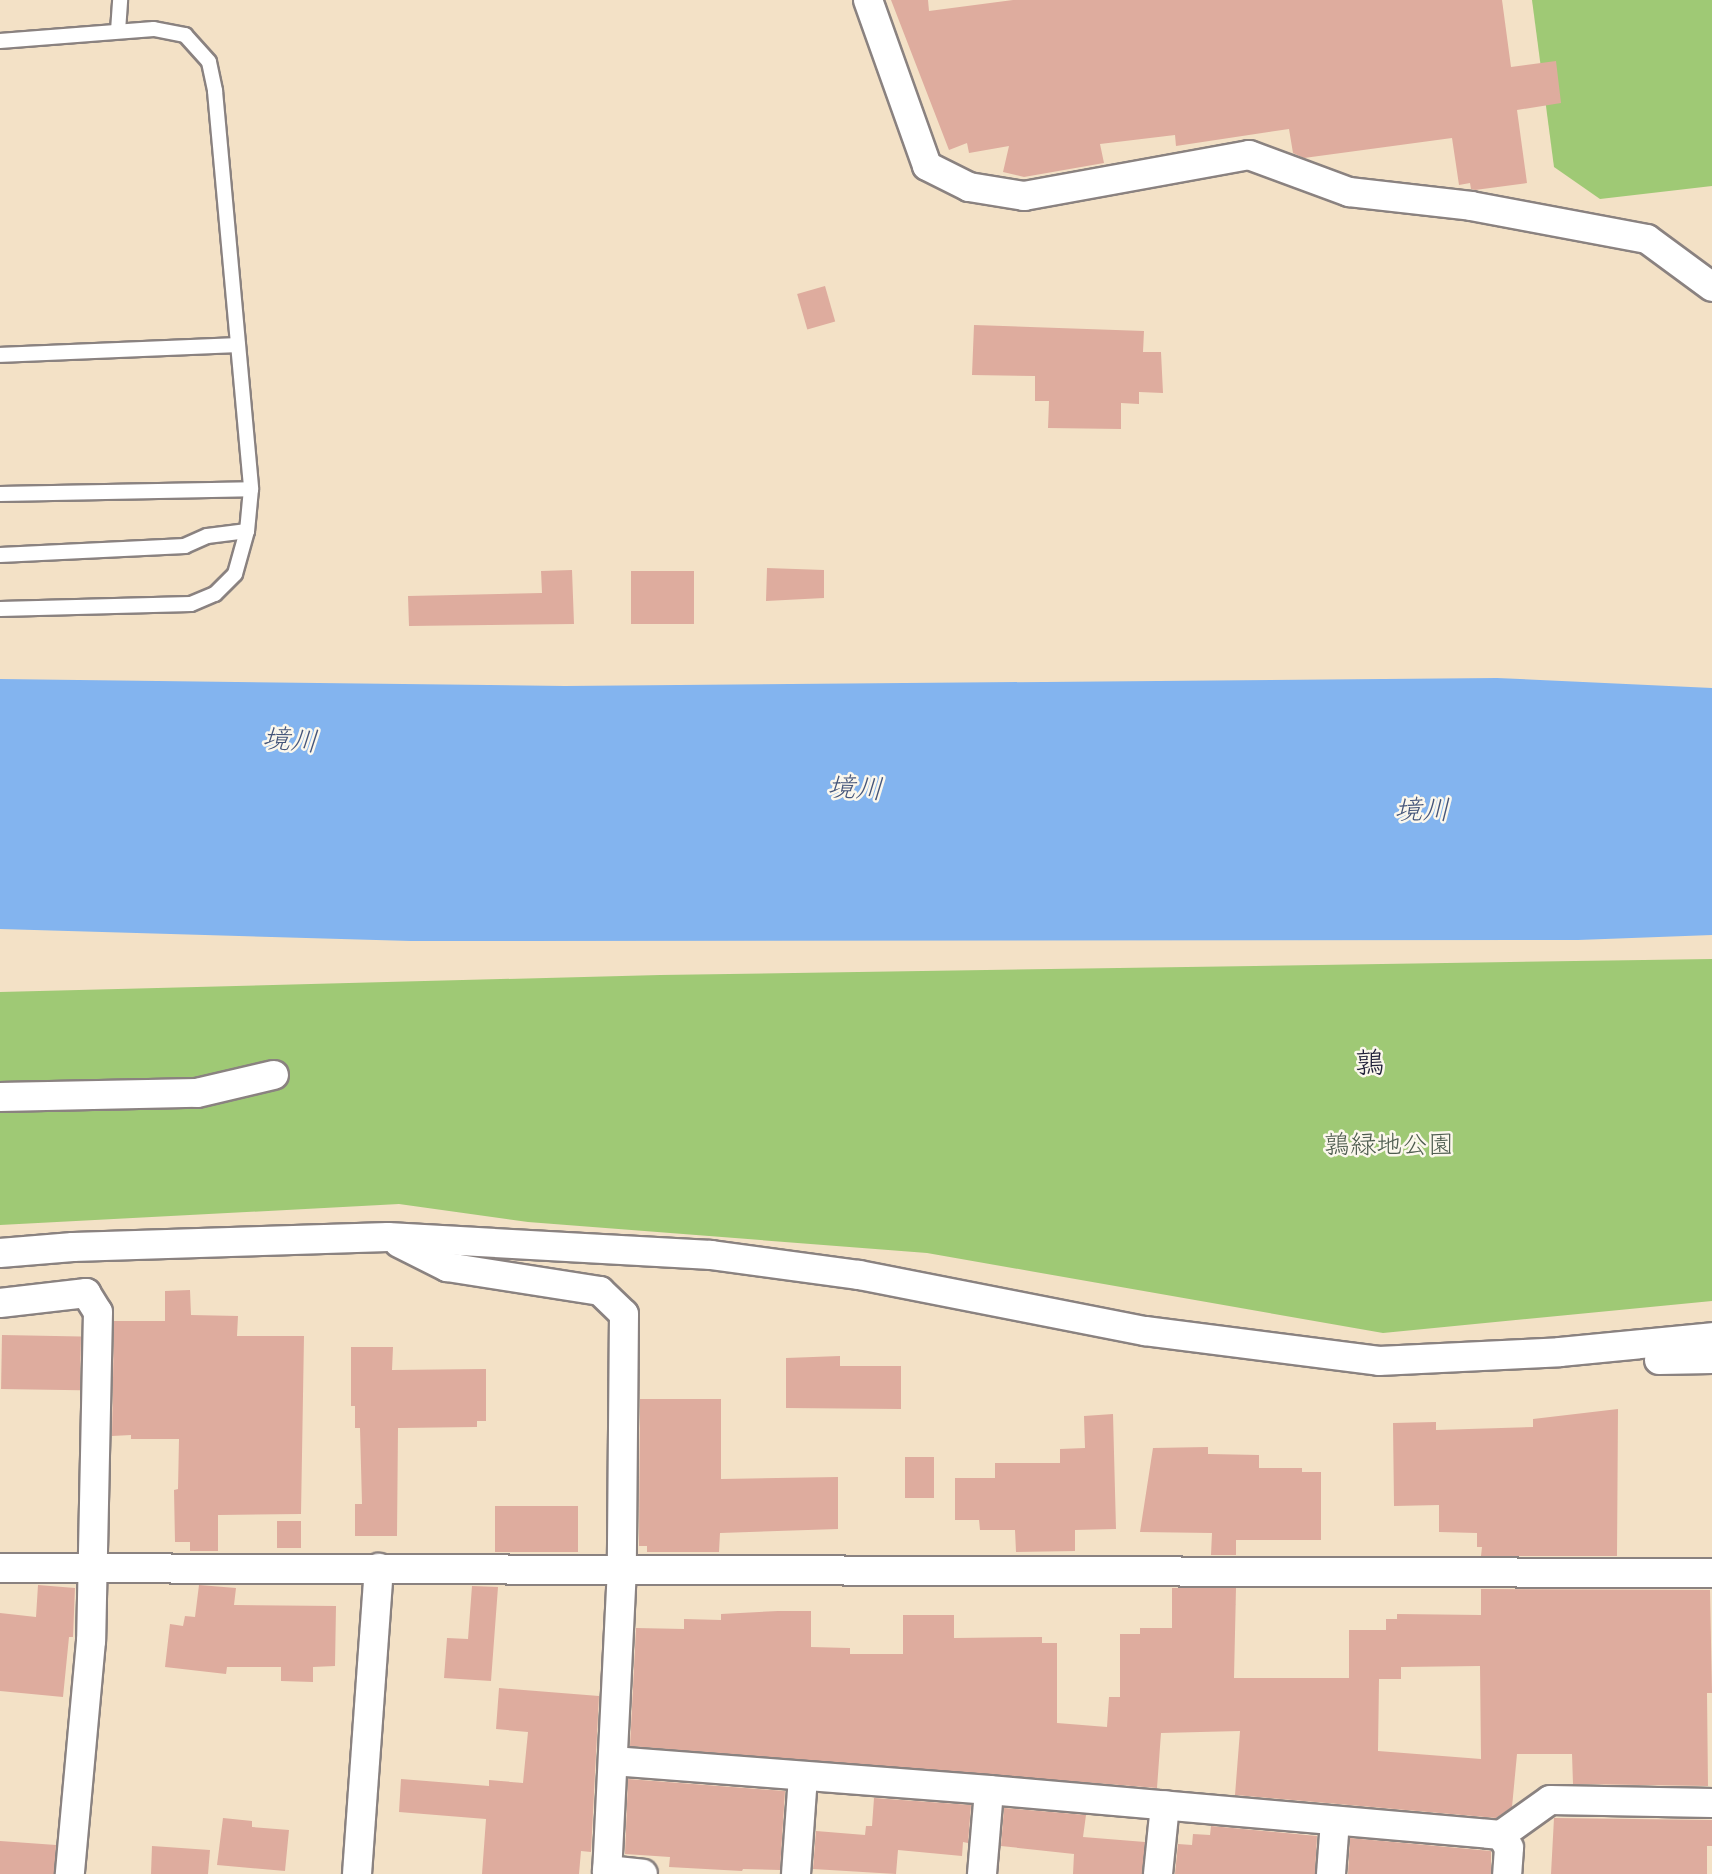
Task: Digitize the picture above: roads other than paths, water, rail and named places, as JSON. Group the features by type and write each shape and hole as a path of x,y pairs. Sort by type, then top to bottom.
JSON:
{"street":[{"path":"868,0 927,166 969,187 1024,196 1249,155 1349,192 1471,206 1647,239 1712,287"},
{"path":"0,1097 197,1093 274,1075"},
{"path":"388,1237 447,1267 600,1291 624,1314 622,1568 607,1872 643,1874"},
{"path":"0,1253 73,1247 388,1237 711,1255 859,1275 1158,1334 1379,1361 1620,1347 1712,1337"},
{"path":"0,1303 86,1293 98,1312 91,1641 71,1874"},
{"path":"1620,1347 1656,1360 1712,1359"},
{"path":"0,1568 1712,1573"},
{"path":"357,1874 379,1568"},
{"path":"614,1762 989,1790 1501,1835 1550,1800 1712,1803"},
{"path":"796,1874 803,1776"},
{"path":"982,1874 989,1790"},
{"path":"1158,1874 1166,1805"},
{"path":"1331,1874 1335,1821"},
{"path":"1501,1835 1509,1848 1507,1874"}],"lane":[{"path":"118,31 120,0"},
{"path":"0,41 154,29 185,35 209,62 215,90 251,489 247,531 234,574 215,594 191,604 0,609"},
{"path":"0,355 238,345"},
{"path":"0,494 251,489"},
{"path":"0,555 185,546 207,536 247,531"}],"water":[{"name":"境川","path":"1497,678 1712,688 1712,935 1578,940 411,941 0,929 0,679 565,686"}],"district":[{"name":"鶉","path":"1370,1065"}],"park label":[{"name":"鶉緑地公園","path":"1389,1147"}]}
